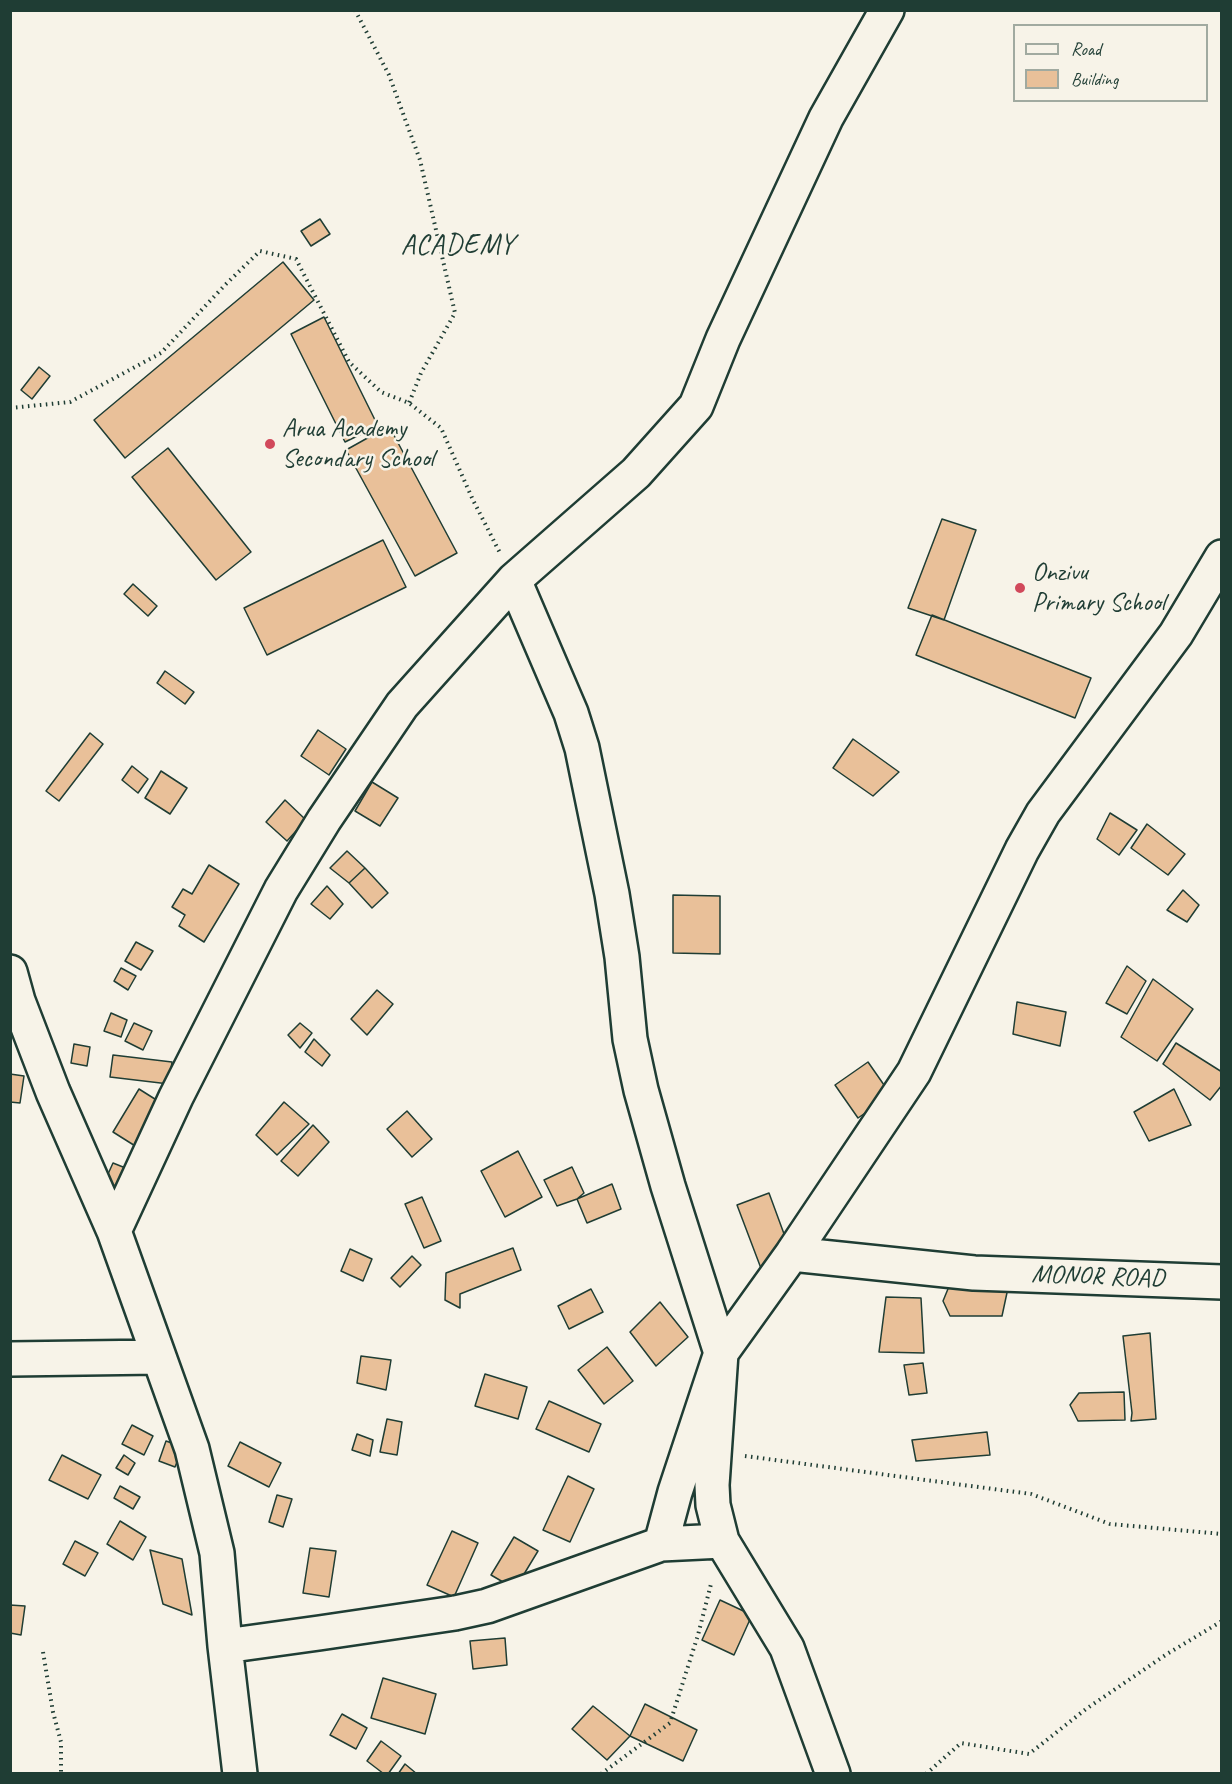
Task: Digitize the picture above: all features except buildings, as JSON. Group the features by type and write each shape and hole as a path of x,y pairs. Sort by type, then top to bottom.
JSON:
{"street":[{"path":"114,1231 176,1097 281,890 324,820 402,705 514,580 636,473 696,406 723,339 826,118 887,10"},
{"path":"661,1544 675,1492 721,1353 792,1254 914,1072 1022,850 1043,813 1176,634 1221,557"},
{"path":"514,580 571,713 582,748 612,894 622,957 630,1039 641,1090 668,1186 721,1353 712,1485 713,1505 722,1541 787,1648 832,1773"},
{"path":"10,972 18,1001 53,1092 114,1231 192,1449 217,1553 240,1773"},
{"name":"MONOR ROAD","path":"792,1254 974,1273 1221,1282"},
{"path":"10,1359 158,1357"},
{"path":"225,1646 455,1613 487,1606 661,1544 722,1541"}],"path":[{"path":"355,10 389,75 420,160 455,313 421,373 409,403"},
{"path":"10,408 70,402 161,353 260,251 296,258 350,362 381,392 409,403 441,428 473,500 514,580"},
{"path":"714,1451 1031,1494 1110,1524 1221,1534"},
{"path":"601,1773 670,1723 698,1635 722,1541"},
{"path":"926,1773 961,1743 1029,1754 1086,1708 1221,1621"},
{"path":"43,1653 53,1712 61,1742 62,1773"}],"place":[{"name":"Arua Academy Secondary School","path":"270,444"},
{"name":"Onzivu Primary School","path":"1020,588"}],"district":[{"name":"ACADEMY","path":"458,246"}]}
